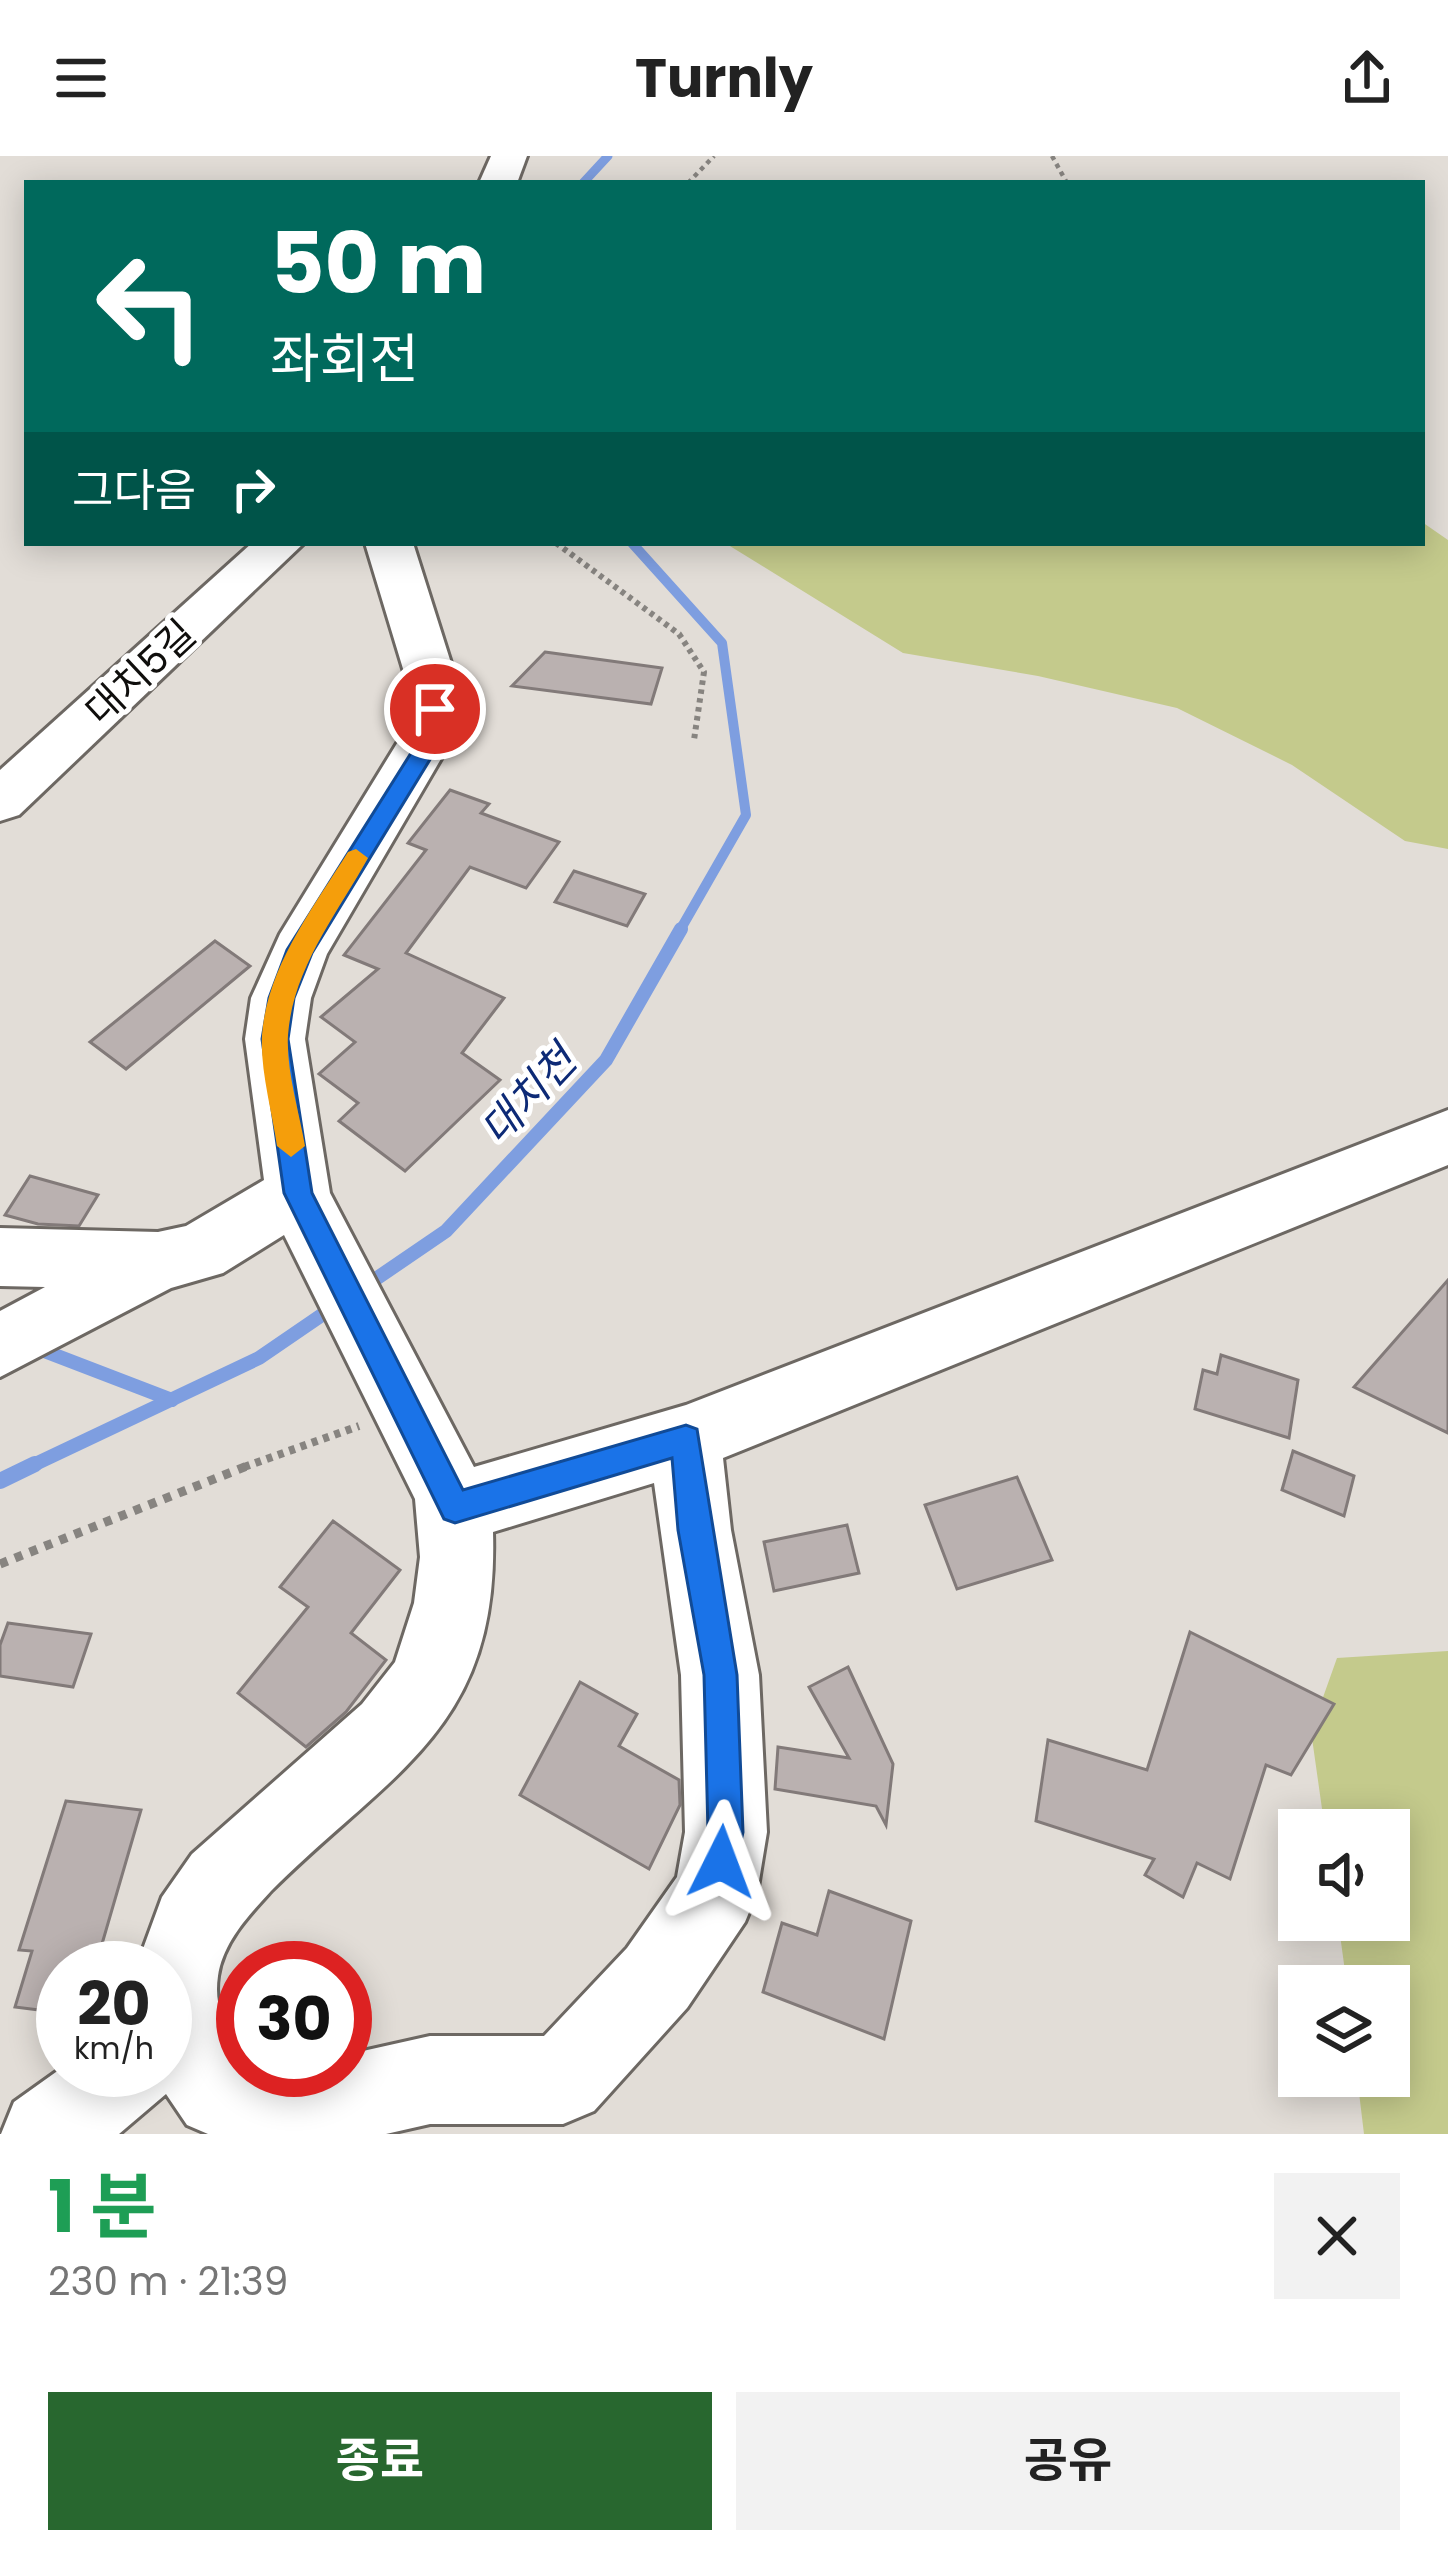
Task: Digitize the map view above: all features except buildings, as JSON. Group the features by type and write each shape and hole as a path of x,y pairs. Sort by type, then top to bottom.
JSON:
{"street":[{"name":"대치5길","path":"0,801 277,546"},
{"path":"186,1941 191,1926 223,1879 379,1743 422,1688 455,1593 455,1508 307,1215 275,1039 281,998 300,950 422,753 435,709 432,682 390,546"},
{"path":"455,1508 686,1439 1448,1137"},
{"path":"0,1257 158,1261 200,1252 307,1215"},
{"path":"25,1332 158,1261"},
{"path":"192,2075 218,2094 302,2109 430,2080 563,2080 657,1978 716,1893 726,1832 720,1675 694,1530 686,1439"},
{"path":"0,2116 45,2134 95,2097"}],"path":[{"path":"691,180 714,156"},
{"path":"560,546 679,634 704,672 694,740"},
{"path":"0,1564 397,1391"}],"green space":[{"path":"1425,524 1448,540 1448,849 1405,841 1292,765 1177,708 1038,676 903,653 730,546 1425,546"},
{"path":"1448,1651 1448,2134 1364,2134 1360,2097 1410,2097 1410,1965 1344,1965 1341,1941 1410,1941 1410,1809 1322,1809 1311,1731 1337,1658"}],"waterway":[{"name":"대치천","path":"586,180 608,156"},
{"name":"대치천","path":"635,546 722,643 746,815 679,932"},
{"name":"대치천","path":"364,1287 446,1231 606,1060 681,929"},
{"name":"대치천","path":"171,1400 259,1358 335,1306"},
{"path":"0,1334 171,1400"},
{"name":"대치천","path":"29,1467 171,1400"},
{"name":"대치천","path":"0,1481 35,1464"}],"slow traffic":[{"path":"291,1146 275,1039 281,998 300,950 356,858"}],"route":[{"path":"435,709 422,753 300,950 281,998 275,1039 298,1193 455,1508 686,1439 694,1530 720,1675 726,1832 721,1862"}]}
